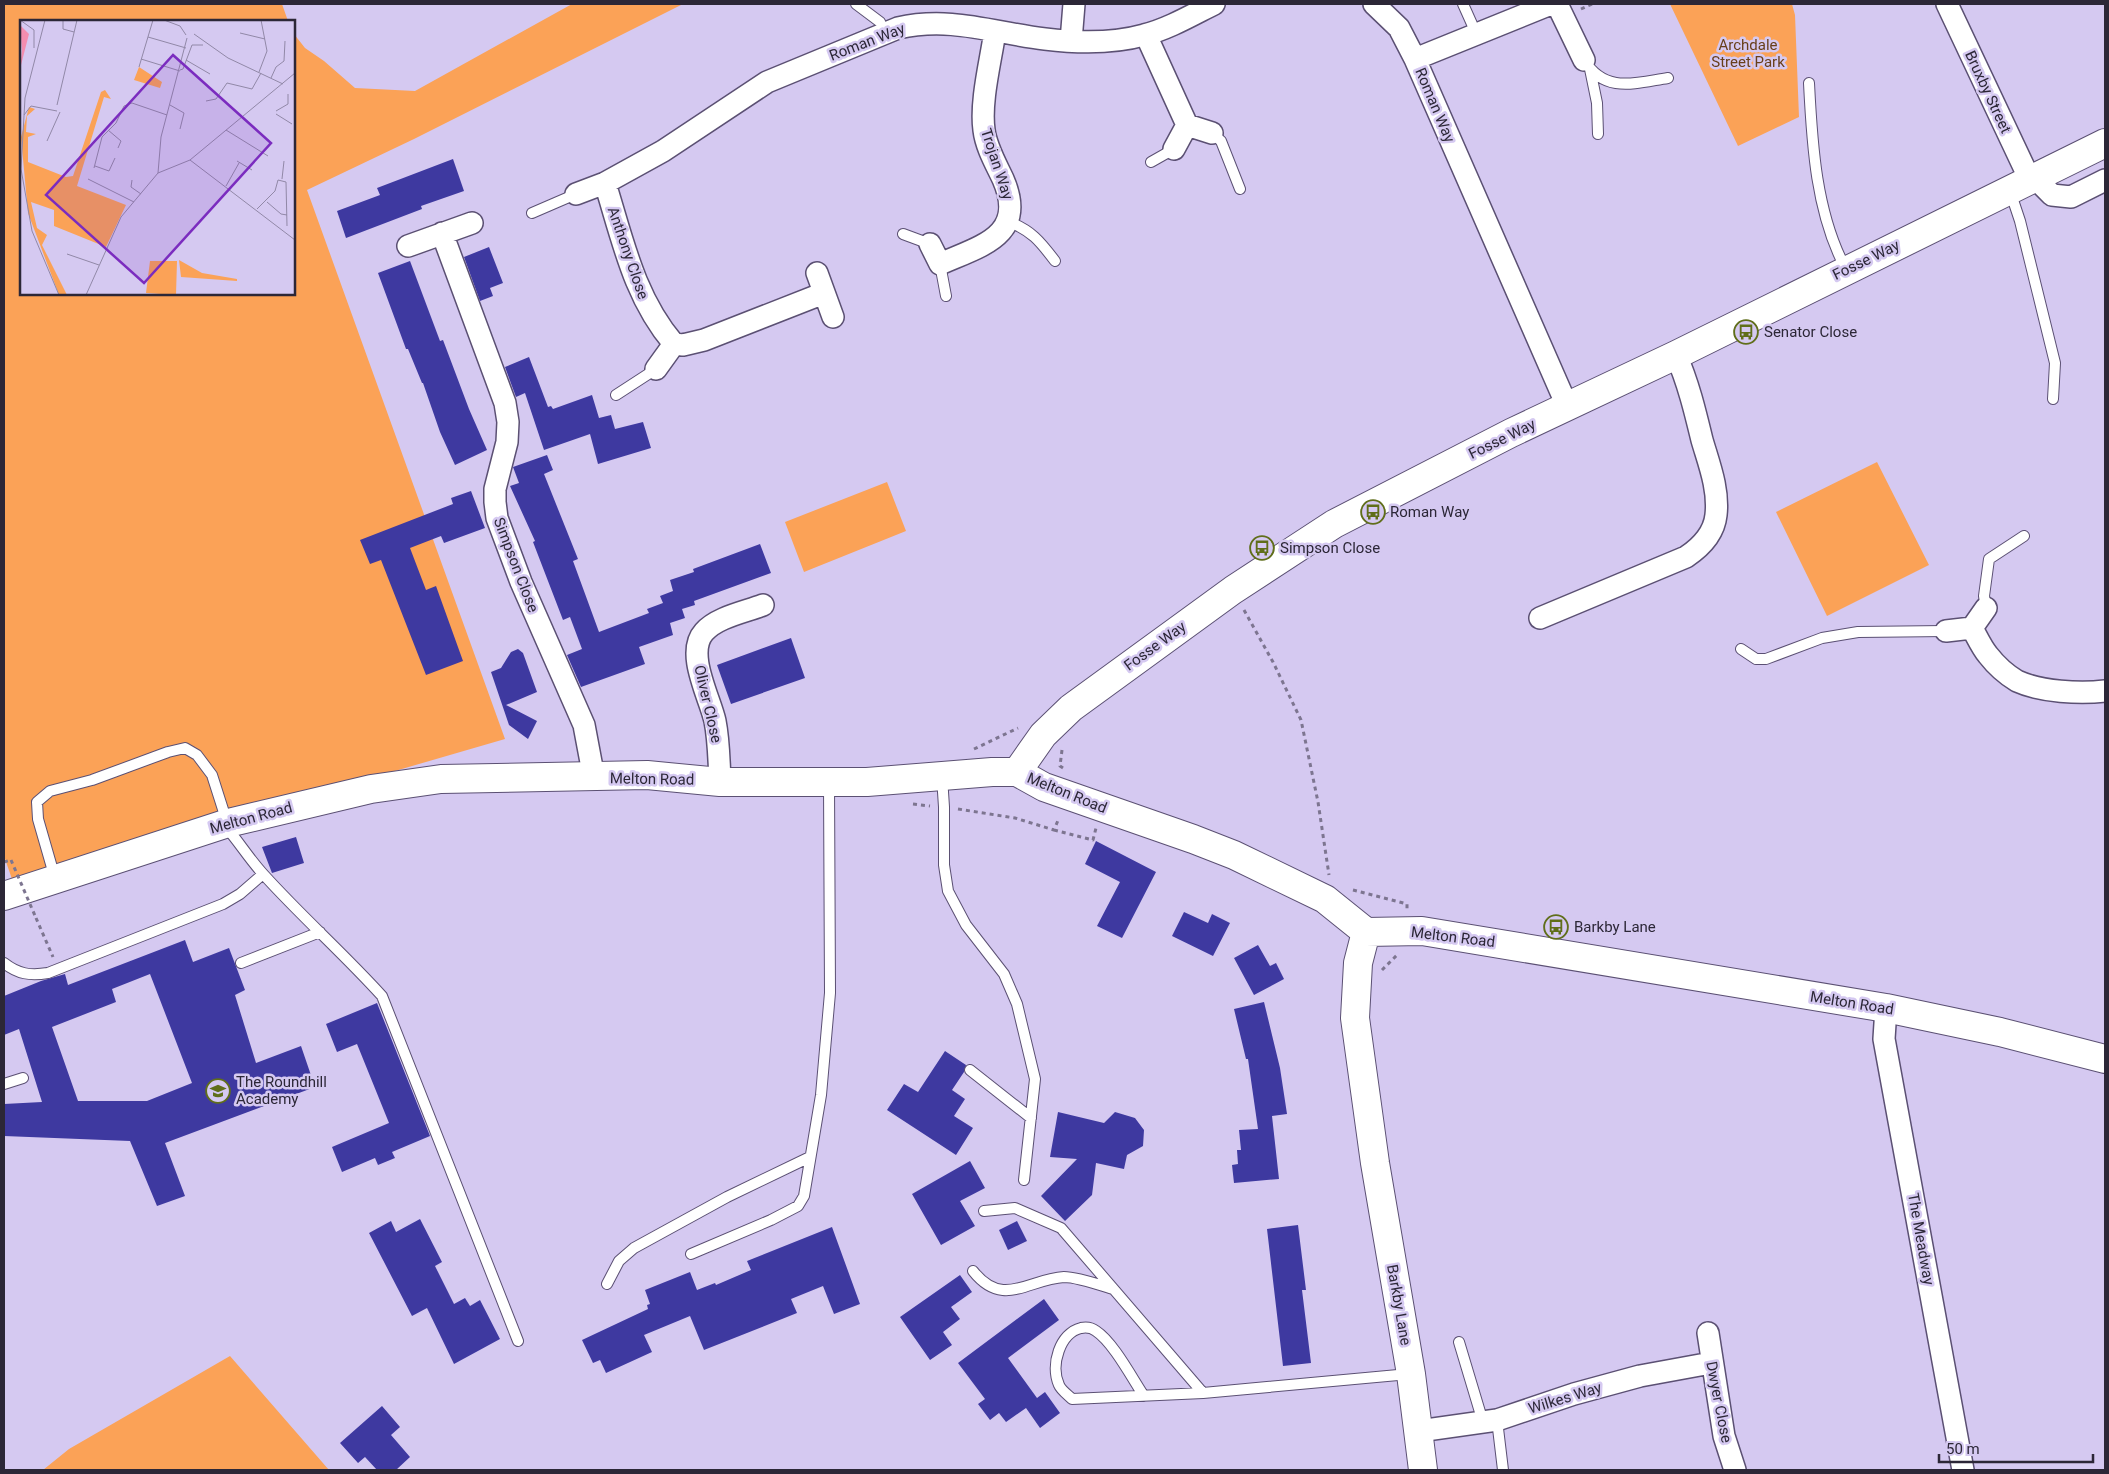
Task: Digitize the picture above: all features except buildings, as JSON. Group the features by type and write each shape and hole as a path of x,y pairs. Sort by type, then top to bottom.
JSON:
{"street":[{"path":"1071,41 1074,4"},
{"name":"Roman Way","path":"576,194 605,183 663,151 766,82 885,33 920,23 975,26 1046,40 1097,43 1146,35 1214,4"},
{"name":"Roman Way","path":"1374,4 1399,28 1415,59 1568,408"},
{"path":"1415,59 1551,4"},
{"path":"1557,4 1587,64"},
{"name":"Bruxby Street","path":"1947,4 2025,182"},
{"name":"Trojan Way","path":"940,264 991,241 1003,230 1011,210 1008,190 990,150 984,131 983,114 995,31"},
{"path":"1146,35 1187,126"},
{"path":"1187,126 1212,133"},
{"path":"1174,149 1187,126"},
{"name":"Fosse Way","path":"1017,772 1043,734 1071,708 1233,590 1334,524 1511,434 1568,408 2105,143"},
{"path":"2025,182 2052,195 2071,197 2105,180"},
{"name":"Anthony Close","path":"605,183 638,287 658,326 674,344"},
{"path":"408,246 472,223"},
{"name":"Simpson Close","path":"442,233 506,412 507,442 495,489 494,502 497,518 521,582 584,725 594,778"},
{"path":"930,244 940,264"},
{"path":"817,273 832,317"},
{"path":"656,369 674,344 683,345 704,340 824,293"},
{"path":"1540,618 1686,558 1700,548 1710,534 1716,516 1716,492 1685,375 1676,355"},
{"name":"Oliver Close","path":"720,782 715,720 700,674 696,649 703,633 718,622 763,605"},
{"path":"1946,631 1972,628 1986,608"},
{"path":"1972,628 1987,655 2017,680 2036,687 2088,693 2105,691"},
{"name":"Melton Road","path":"13,899 55,880 226,824 371,788 441,779 647,776 720,782 866,782 992,772 1017,772 1044,787 1234,855 1324,899 1366,932 1422,931 1886,1008 2000,1032 2105,1059"},
{"name":"Barkby Lane","path":"1366,932 1358,963 1355,1018 1375,1163 1411,1374 1423,1470"},
{"name":"The Meadway","path":"1886,1008 1884,1039 1963,1470"},
{"name":"Dwyer Close","path":"1708,1334 1724,1436 1735,1470"},
{"name":"Wilkes Way","path":"1419,1431 1490,1421 1574,1394 1640,1376 1711,1362"}],"lane":[{"path":"856,4 880,22 885,33"},
{"path":"1463,4 1476,33"},
{"path":"1587,64 1606,80 1618,84 1668,78"},
{"path":"1587,64 1597,104 1598,134"},
{"path":"1809,83 1811,125 1819,186 1834,247 1846,270"},
{"path":"1212,133 1221,141 1240,189"},
{"path":"1151,162 1174,149"},
{"path":"2025,182 2020,222 2055,363 2053,399"},
{"path":"532,213 576,194"},
{"path":"1008,221 1019,225 1036,236 1055,261"},
{"path":"903,234 930,244"},
{"path":"940,264 946,296"},
{"path":"616,394 656,369"},
{"path":"1986,608 1984,596 1989,559 2024,536"},
{"path":"1741,650 1756,659 1766,660 1822,638 1858,632 1946,631"},
{"path":"55,880 38,819 37,802 50,791 92,780 168,752 184,748 197,755 212,775 226,824 263,874 346,956 382,996 518,1341"},
{"path":"942,776 944,865 948,891 966,925 1004,974 1017,1004 1035,1079 1024,1180"},
{"path":"691,1254 771,1220 798,1206 804,1196 821,1095 830,994 829,782"},
{"path":"4,963 19,972 32,976 48,973 223,904 240,894 263,874"},
{"path":"241,963 320,932"},
{"path":"970,1070 1031,1118"},
{"path":"4,1084 23,1078"},
{"path":"607,1284 619,1261 634,1248 728,1197 810,1158"},
{"path":"984,1211 1015,1208 1061,1228 1203,1393"},
{"path":"973,1271 981,1281 995,1289 1030,1286 1065,1277 1113,1289"},
{"path":"1144,1396 1107,1341 1095,1330 1086,1327 1072,1330 1061,1343 1056,1365 1059,1386 1072,1400 1203,1393 1411,1374"},
{"path":"1459,1342 1490,1421 1503,1470"}],"path":[{"path":"1233,590 1273,662 1301,720 1318,802 1330,884"},
{"path":"1054,830 1070,796"},
{"path":"912,804 1015,818 1093,840 1102,808"},
{"path":"4,862 11,860 46,938"},
{"path":"13,899 32,898"}],"green space":[{"path":"4,4 282,4 288,20 20,20 20,295 295,295 295,35 305,48 324,61 355,88 415,91 572,4 683,4 414,139 307,190 505,739 13,882 4,856"},
{"name":"Archdale Street Park","path":"1670,4 1792,4 1795,15 1799,117 1738,146"},
{"path":"1877,462 1929,565 1827,616 1776,512"},
{"path":"887,482 906,531 804,572 785,522"},
{"path":"230,1356 329,1470 43,1470 69,1449"}],"place":[{"name":"Senator Close","path":"1746,332"},
{"name":"Roman Way","path":"1373,512"},
{"name":"Simpson Close","path":"1262,548"},
{"name":"Barkby Lane","path":"1556,927"},
{"name":"The Roundhill Academy","path":"218,1091"}]}
